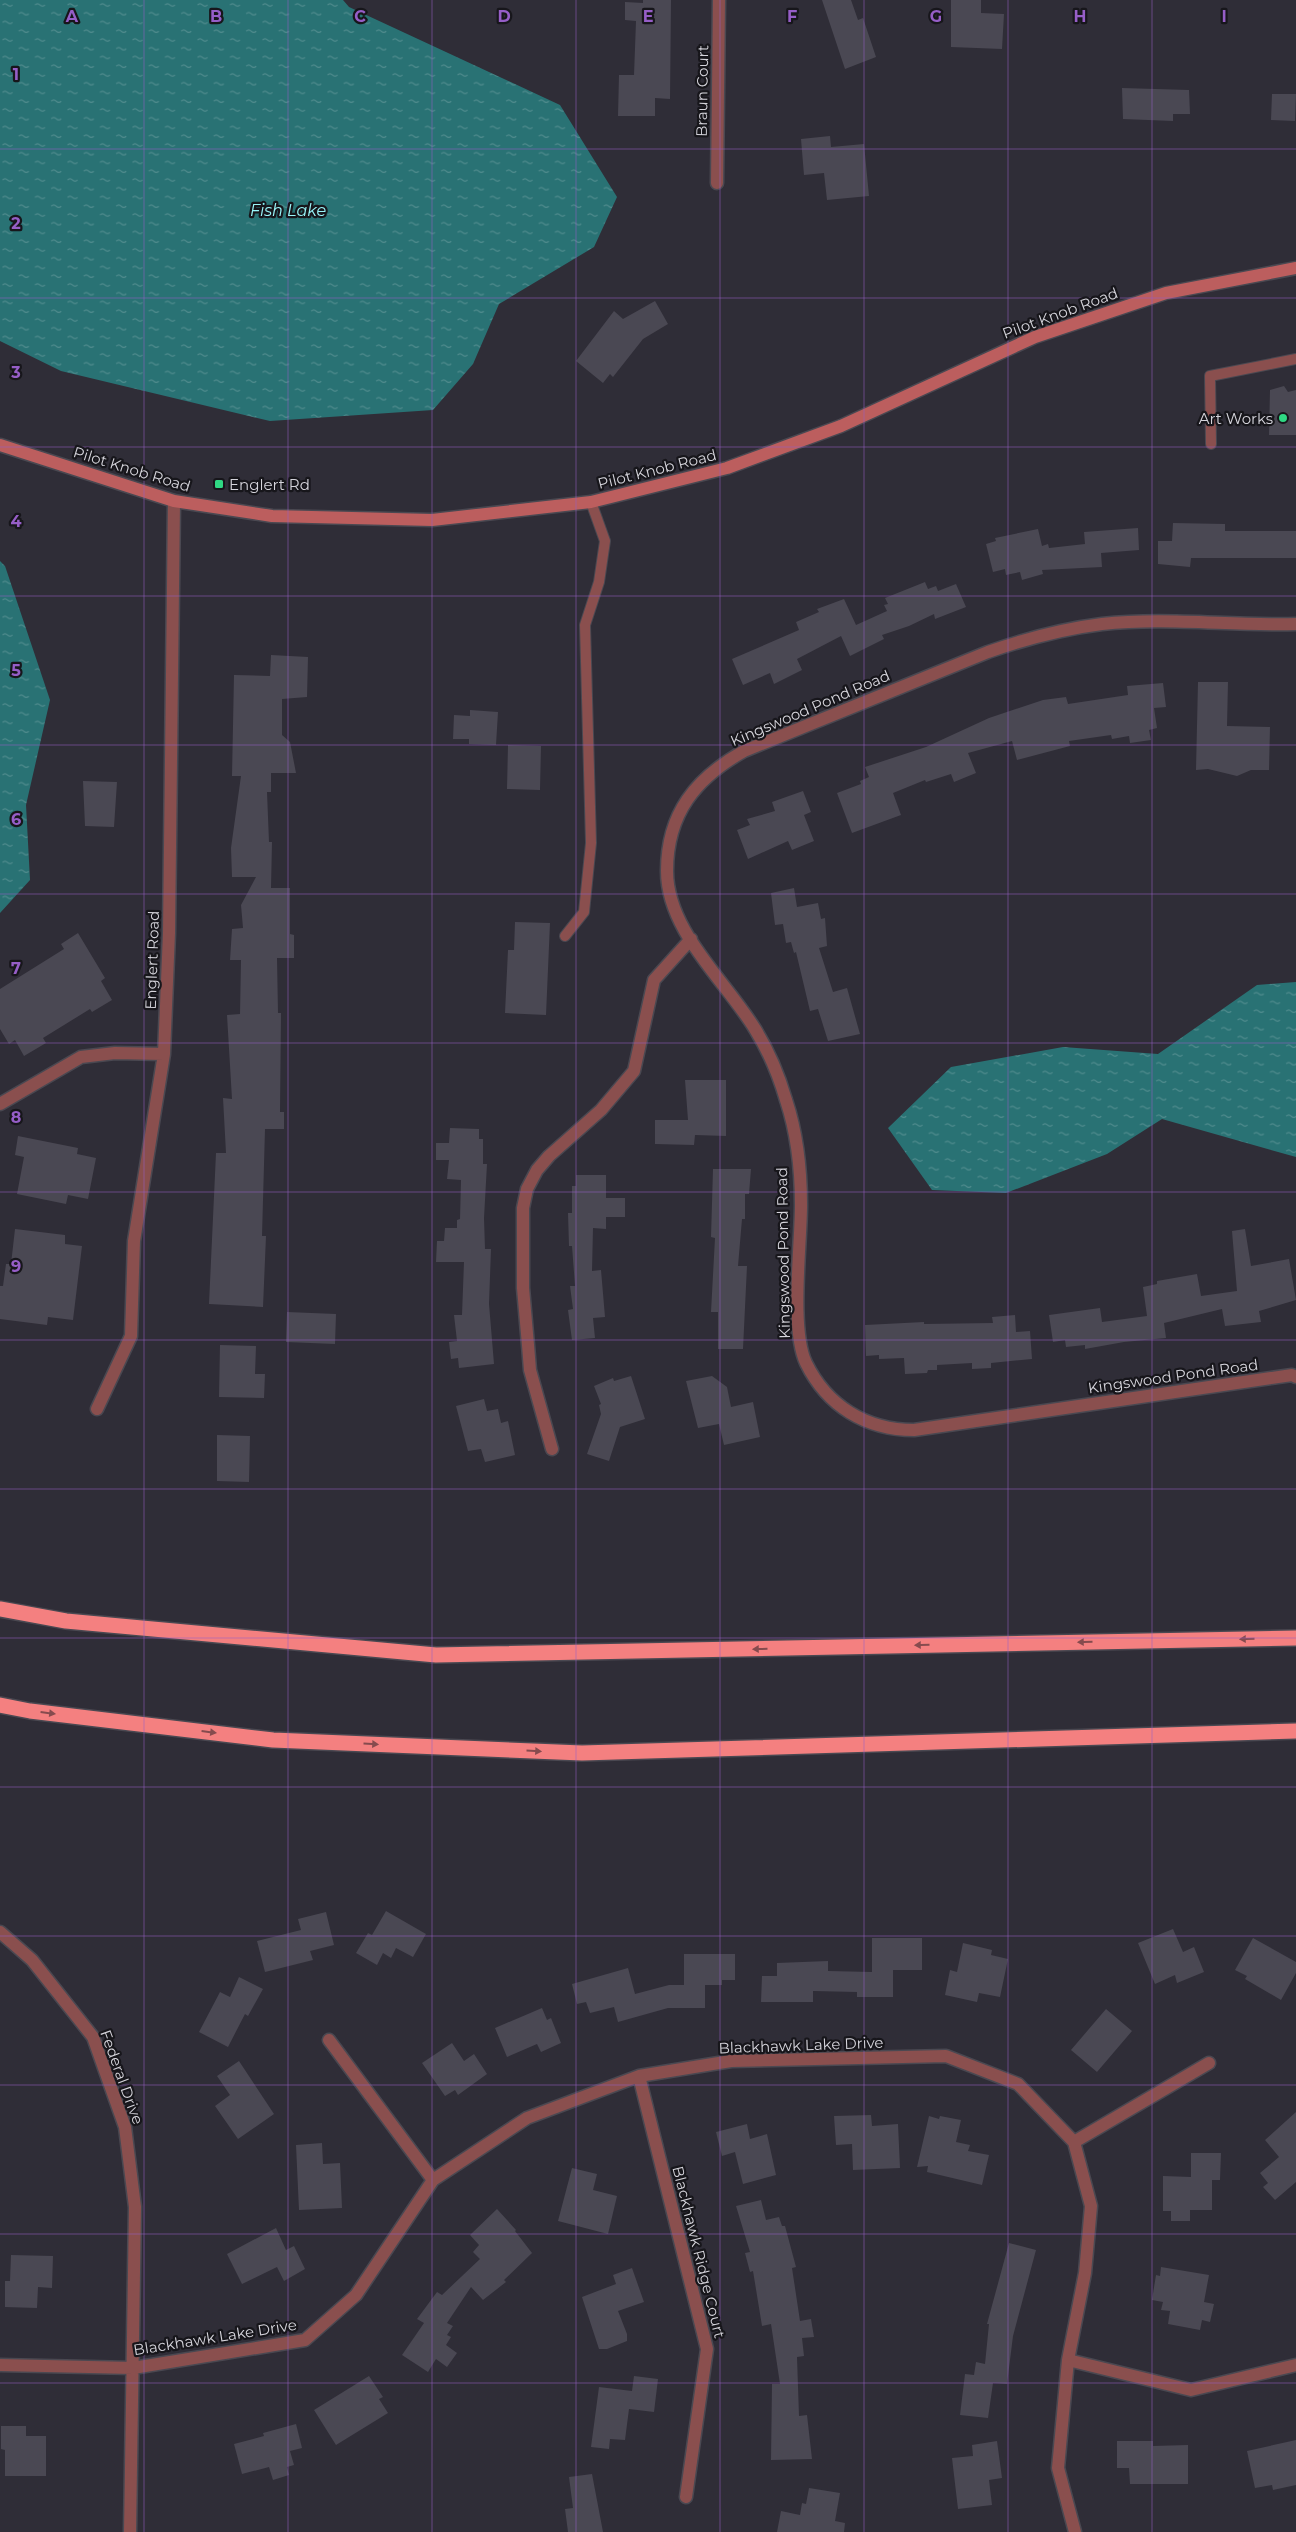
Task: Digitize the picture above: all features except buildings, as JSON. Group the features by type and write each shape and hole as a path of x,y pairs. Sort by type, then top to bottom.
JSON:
{"highway":[{"path":"0,1609 66,1621 436,1655 1296,1638"},
{"path":"0,1705 30,1711 273,1740 582,1754 1296,1731"}],"main road":[{"name":"Pilot Knob Road","path":"0,445 174,502 272,516 432,520 591,502 727,468 841,426 1035,337 1166,293 1296,268"}],"street":[{"name":"Braun Court","path":"717,183 719,0"},
{"name":"Englert Road","path":"97,1409 131,1336 134,1241 164,1054 170,933 174,502"},
{"name":"Kingswood Pond Road","path":"1296,624 1143,622 1104,624 1063,629 1025,638 744,751 720,764 690,794 676,818 667,860 669,887 676,914 691,939 755,1028 768,1052 786,1100 797,1151 801,1203 798,1330 802,1353 819,1385 840,1406 855,1416 878,1426 914,1430 1292,1375 1296,1377"},
{"path":"552,1449 530,1370 523,1288 523,1208 527,1190 537,1170 549,1156 601,1110 634,1071 654,980 691,939"},
{"path":"0,1104 81,1057 116,1053 164,1054"},
{"name":"Federal Drive","path":"0,1932 32,1960 93,2037 125,2127 135,2207 130,2532"},
{"path":"329,2040 433,2180"},
{"name":"Blackhawk Lake Drive","path":"0,2365 133,2368 305,2340 356,2295 433,2180 527,2118 639,2076 731,2061 946,2056 1018,2084 1074,2142 1091,2206 1085,2273 1068,2360 1058,2468 1075,2532"},
{"path":"1074,2142 1210,2063"},
{"name":"Blackhawk Ridge Court","path":"639,2076 707,2349 686,2497"},
{"path":"1068,2360 1191,2390 1296,2365"}],"lane":[{"path":"1211,444 1210,376 1296,359"},
{"path":"565,936 584,912 591,843 585,625 599,582 606,541 591,502"}],"water":[{"name":"Fish Lake","path":"0,0 343,0 349,7 560,105 617,197 594,247 499,304 473,364 433,410 270,421 61,371 0,341"},
{"path":"0,561 5,566 50,700 26,805 30,880 0,913"},
{"path":"1296,982 1296,1157 1162,1119 1107,1154 1006,1193 932,1190 888,1128 951,1067 1063,1047 1158,1054 1257,985"}],"place":[{"name":"Art Works","path":"1283,418"},
{"name":"Englert Rd","path":"219,484"}]}
